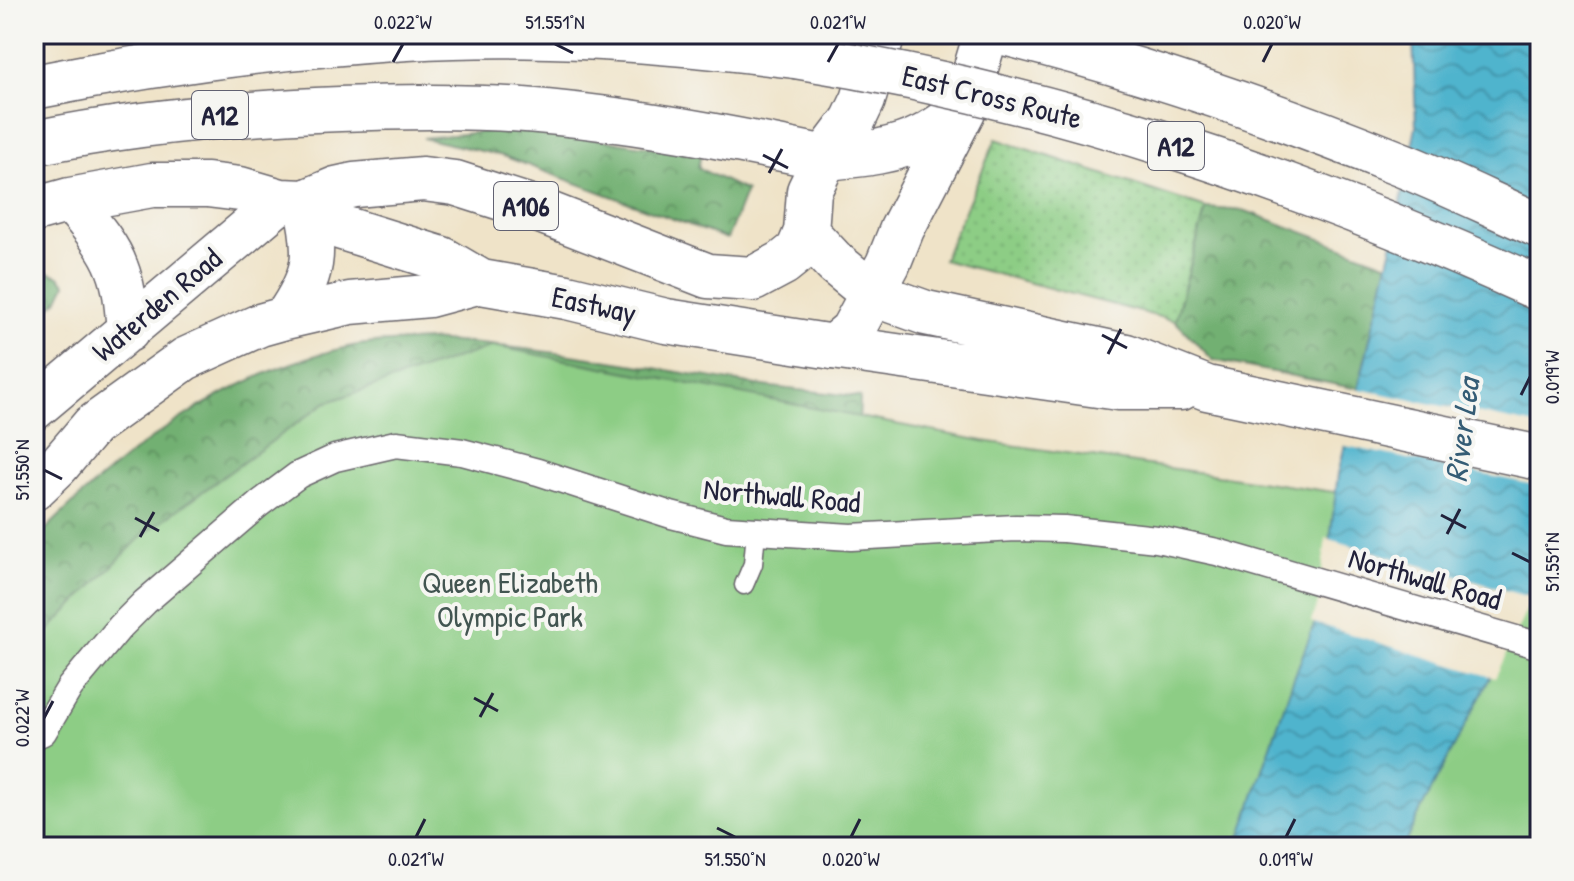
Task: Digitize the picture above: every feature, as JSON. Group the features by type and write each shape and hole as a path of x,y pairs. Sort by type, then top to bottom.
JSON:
{"main road":[{"path":"883,34 863,100 853,121 825,158 809,191 806,232 835,263 873,294 926,313 1126,356 1207,388 1540,458"},
{"path":"833,347 852,331 873,294 902,229 963,111 986,34"},
{"name":"A12","path":"1008,34 1181,82 1248,105 1399,163 1540,226"},
{"name":"East Cross Route","path":"34,87 284,49 408,38 515,36 655,42 795,56 1015,100 1198,152 1405,230 1540,289"},
{"name":"A12","path":"34,143 142,123 233,114 407,106 555,112 721,135 825,158"},
{"path":"825,158 868,154 924,137 963,111"},
{"name":"Eastway","path":"293,202 336,189 382,181 423,179 455,183 533,208 708,276 753,279 798,251 806,232"},
{"name":"Eastway","path":"52,205 177,183 240,189 293,202 336,226 442,259 481,282 567,297 666,321 1119,388 1207,388"}],"street":[{"path":"285,318 305,289 312,259 313,234 293,202"},
{"name":"Waterden Road","path":"34,409 293,202"},
{"path":"52,205 91,225 116,264 123,287 128,331"},
{"name":"Waterden Road","path":"34,489 92,426 185,359 260,325 285,318 350,303 429,296 481,282"},
{"name":"Northwall Road","path":"34,736 43,732 88,663 145,602 259,504 298,475 356,452 396,444 443,448 538,472 706,525 756,532 851,537 990,528 1064,529 1157,539 1254,562 1540,646"}],"lane":[{"path":"744,585 753,564 756,532"}],"green space":[{"path":"520,128 701,154 698,168 746,191 727,239 503,156 423,138"},
{"path":"996,139 1206,208 1175,321 943,260"},
{"path":"1206,208 1246,211 1388,264 1358,389 1213,360 1175,321"},
{"path":"48,272 59,276 66,284 59,299 34,322 34,275"},
{"path":"428,340 542,351 748,384 860,397 857,484 34,659 34,541 139,447 217,397 258,376 348,347"},
{"name":"Queen Elizabeth Olympic Park","path":"493,346 983,441 1540,522 1540,847 34,847 34,638 39,640 144,534 325,403"}],"water":[{"name":"River Lea","path":"1413,34 1540,34 1540,558 1527,596 1494,669 1403,847 1237,847 1322,604 1338,474 1392,246 1416,127"}],"pier":[{"path":"1354,388 1540,426 1540,486 1341,445"},
{"path":"1326,538 1532,598 1495,678 1311,622 1318,603"}]}
